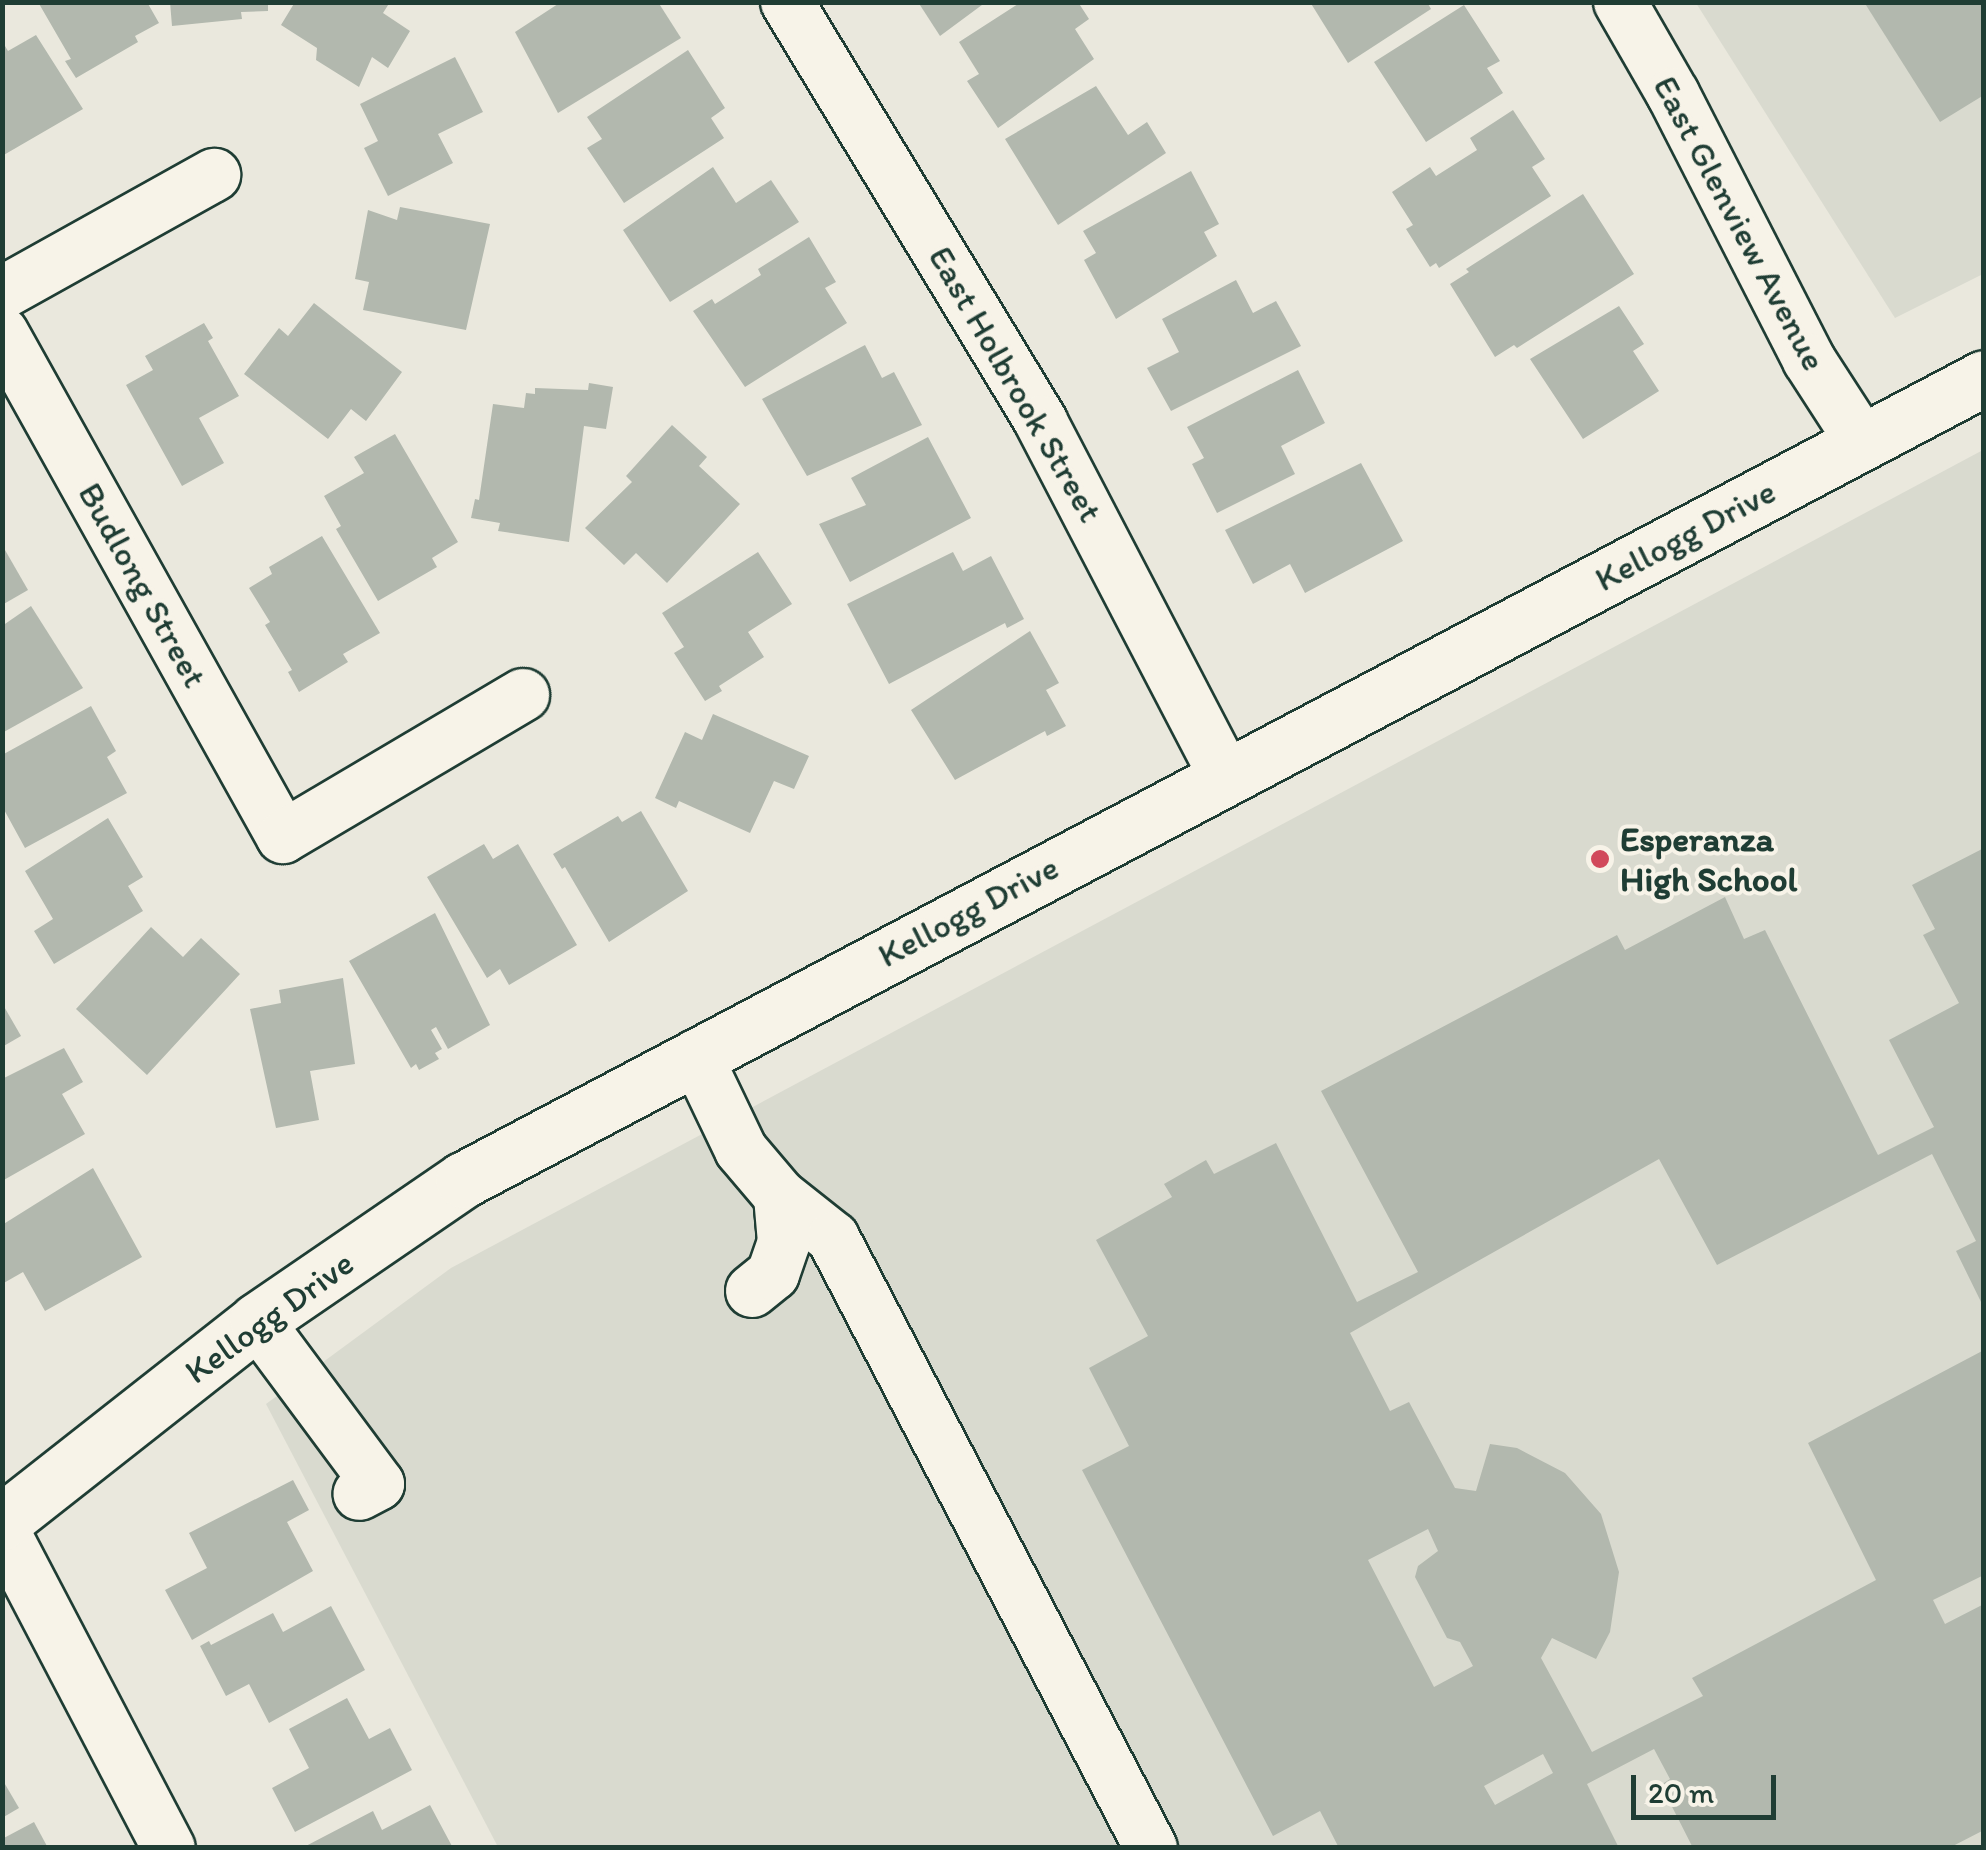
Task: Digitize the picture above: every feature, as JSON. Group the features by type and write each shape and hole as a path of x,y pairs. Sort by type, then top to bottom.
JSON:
{"main road":[{"name":"Kellogg Drive","path":"2,1526 257,1321 463,1180 1984,378"}],"street":[{"name":"East Holbrook Street","path":"787,2 1041,422 1225,776"},
{"name":"East Glenview Avenue","path":"1620,2 1673,94 1809,360 1862,442"},
{"path":"2,293 214,175"},
{"name":"Budlong Street","path":"2,333 282,837 523,694"},
{"path":"696,1056 741,1150 780,1196 833,1238 1150,1848"},
{"path":"752,1291 773,1274 784,1242 780,1196"},
{"path":"257,1321 378,1484 359,1494"},
{"path":"2,1526 169,1848"}],"shaded area":[{"path":"1696,3 1983,3 1983,274 1895,318"},
{"name":"Esperanza High School","path":"1983,450 1983,1847 498,1847 266,1404 451,1268"}],"building":[{"path":"38,2 147,2 159,23 135,36 138,42 76,78 65,61 71,59"},
{"path":"170,2 268,2 268,11 241,12 242,19 172,26"},
{"path":"295,2 390,2 383,13 410,31 388,68 372,57 359,87 316,60 317,48 281,25"},
{"path":"561,2 658,2 681,38 558,113 515,32"},
{"path":"918,2 986,2 940,36"},
{"path":"1021,2 1078,2 1089,19 1075,29 1094,59 998,128 967,81 979,74 959,42"},
{"path":"1310,2 1427,2 1431,9 1348,63"},
{"path":"1864,2 1984,2 1984,95 1940,122"},
{"path":"1464,5 1500,61 1487,68 1503,93 1426,142 1374,62"},
{"path":"36,35 83,109 2,156 2,41 8,51"},
{"path":"688,50 725,108 711,118 724,138 624,203 587,148 602,139 587,117"},
{"path":"455,57 483,112 438,134 453,163 388,196 364,148 378,141 360,104"},
{"path":"1096,86 1128,135 1147,122 1166,153 1058,225 1005,139"},
{"path":"1513,110 1545,159 1532,167 1551,196 1439,268 1436,263 1430,267 1406,229 1413,225 1392,192 1430,167 1436,176 1477,150 1470,138"},
{"path":"713,167 736,203 771,180 799,222 670,302 623,230"},
{"path":"1191,171 1219,224 1204,232 1217,256 1116,319 1084,260 1096,253 1083,231"},
{"path":"1583,194 1634,274 1517,348 1514,345 1495,357 1450,284 1469,272 1466,269"},
{"path":"400,207 490,224 466,330 363,310 369,282 355,279 368,210 397,220"},
{"path":"809,237 836,282 825,288 847,323 745,387 693,311 712,299 715,304 761,275 758,269"},
{"path":"1236,280 1253,313 1276,301 1301,346 1171,411 1147,368 1179,352 1162,319"},
{"path":"314,303 402,372 366,421 351,409 328,439 244,374 279,328 288,336"},
{"path":"1619,306 1644,344 1633,351 1659,391 1583,439 1530,359"},
{"path":"204,323 213,338 208,341 239,396 199,418 224,463 182,486 126,385 153,370 145,356"},
{"path":"865,345 882,378 894,372 922,425 807,476 762,399"},
{"path":"1298,370 1325,423 1281,446 1295,474 1217,513 1192,464 1204,458 1187,427"},
{"path":"589,383 613,387 606,429 584,426 569,542 498,531 500,523 471,518 475,499 479,500 493,404 524,408 526,393 535,394 535,388 588,390"},
{"path":"672,425 707,457 699,466 740,504 667,583 636,553 624,565 585,528 632,482 626,476"},
{"path":"395,434 458,542 432,558 437,567 378,601 336,529 341,526 324,496 364,473 354,457"},
{"path":"928,437 971,518 850,582 819,524 866,505 851,478"},
{"path":"1361,463 1403,541 1305,593 1290,564 1253,584 1225,530"},
{"path":"322,536 380,633 343,654 348,662 299,692 288,672 292,670 265,625 270,622 249,588 272,574 269,567"},
{"path":"5,550 28,590 2,605 2,552"},
{"path":"758,552 792,604 748,632 764,657 719,686 722,691 705,701 674,653 684,647 662,613"},
{"path":"953,552 963,571 991,556 1024,619 1007,628 1005,623 889,684 847,604"},
{"path":"31,606 83,688 2,733 2,626"},
{"path":"1030,631 1059,683 1046,690 1066,726 1047,736 1045,731 955,780 911,710"},
{"path":"91,706 116,751 107,757 127,793 25,848 2,806 2,755"},
{"path":"713,714 809,756 794,789 774,781 750,833 679,801 676,808 655,798 685,732 702,740"},
{"path":"641,811 688,891 609,942 565,867 562,869 553,854 618,816 622,822"},
{"path":"108,818 143,877 128,886 143,911 54,964 34,931 53,919 25,871"},
{"path":"484,844 493,859 518,844 577,945 509,985 500,969 487,978 427,877"},
{"path":"1984,848 1984,1308 1956,1251 1976,1241 1932,1154 1717,1265 1659,1159 1350,1333 1390,1411 1409,1402 1455,1488 1476,1491 1490,1444 1517,1448 1565,1473 1601,1514 1619,1572 1610,1632 1596,1659 1552,1638 1541,1658 1592,1752 1703,1696 1692,1678 1876,1580 1808,1443 1984,1350 1984,1575 1933,1600 1945,1624 1984,1604 1984,1830 1949,1848 1693,1848 1661,1785 1670,1779 1654,1749 1587,1784 1619,1848 1339,1848 1320,1811 1273,1836 1082,1470 1129,1446 1089,1368 1148,1336 1096,1240 1172,1197 1164,1184 1206,1160 1214,1174 1276,1143 1357,1302 1418,1272 1321,1091 1617,935 1625,950 1725,897 1744,939 1765,930 1878,1155 1934,1127 1889,1040 1959,1003 1923,935 1935,929 1912,885","holes":["1428,1529 1438,1551 1418,1566 1415,1577 1447,1638 1460,1642 1473,1666 1434,1687 1368,1560","1543,1754 1553,1773 1495,1805 1484,1786"]},
{"path":"435,913 490,1025 448,1049 436,1027 431,1030 442,1049 435,1053 439,1059 419,1070 416,1064 411,1068 349,961"},
{"path":"151,927 183,957 201,938 240,974 147,1075 76,1009"},
{"path":"343,978 355,1064 310,1071 319,1120 276,1128 250,1009 281,1003 279,990"},
{"path":"2,1003 21,1036 2,1047"},
{"path":"64,1048 83,1082 62,1094 85,1134 2,1181 2,1079"},
{"path":"93,1168 142,1257 45,1311 23,1272 2,1284 2,1225"},
{"path":"293,1480 309,1510 287,1522 313,1571 192,1640 165,1590 207,1568 189,1533"},
{"path":"331,1606 365,1670 269,1723 249,1684 226,1696 200,1646 209,1641 211,1645 273,1613 283,1632"},
{"path":"347,1698 369,1739 390,1728 412,1770 295,1832 272,1788 309,1768 289,1729"},
{"path":"2,1779 19,1808 2,1818"},
{"path":"430,1805 453,1848 302,1848 373,1811 382,1830"},
{"path":"34,1822 48,1848 2,1848 2,1839"}],"place":[{"name":"Esperanza High School","path":"1600,859"}]}
